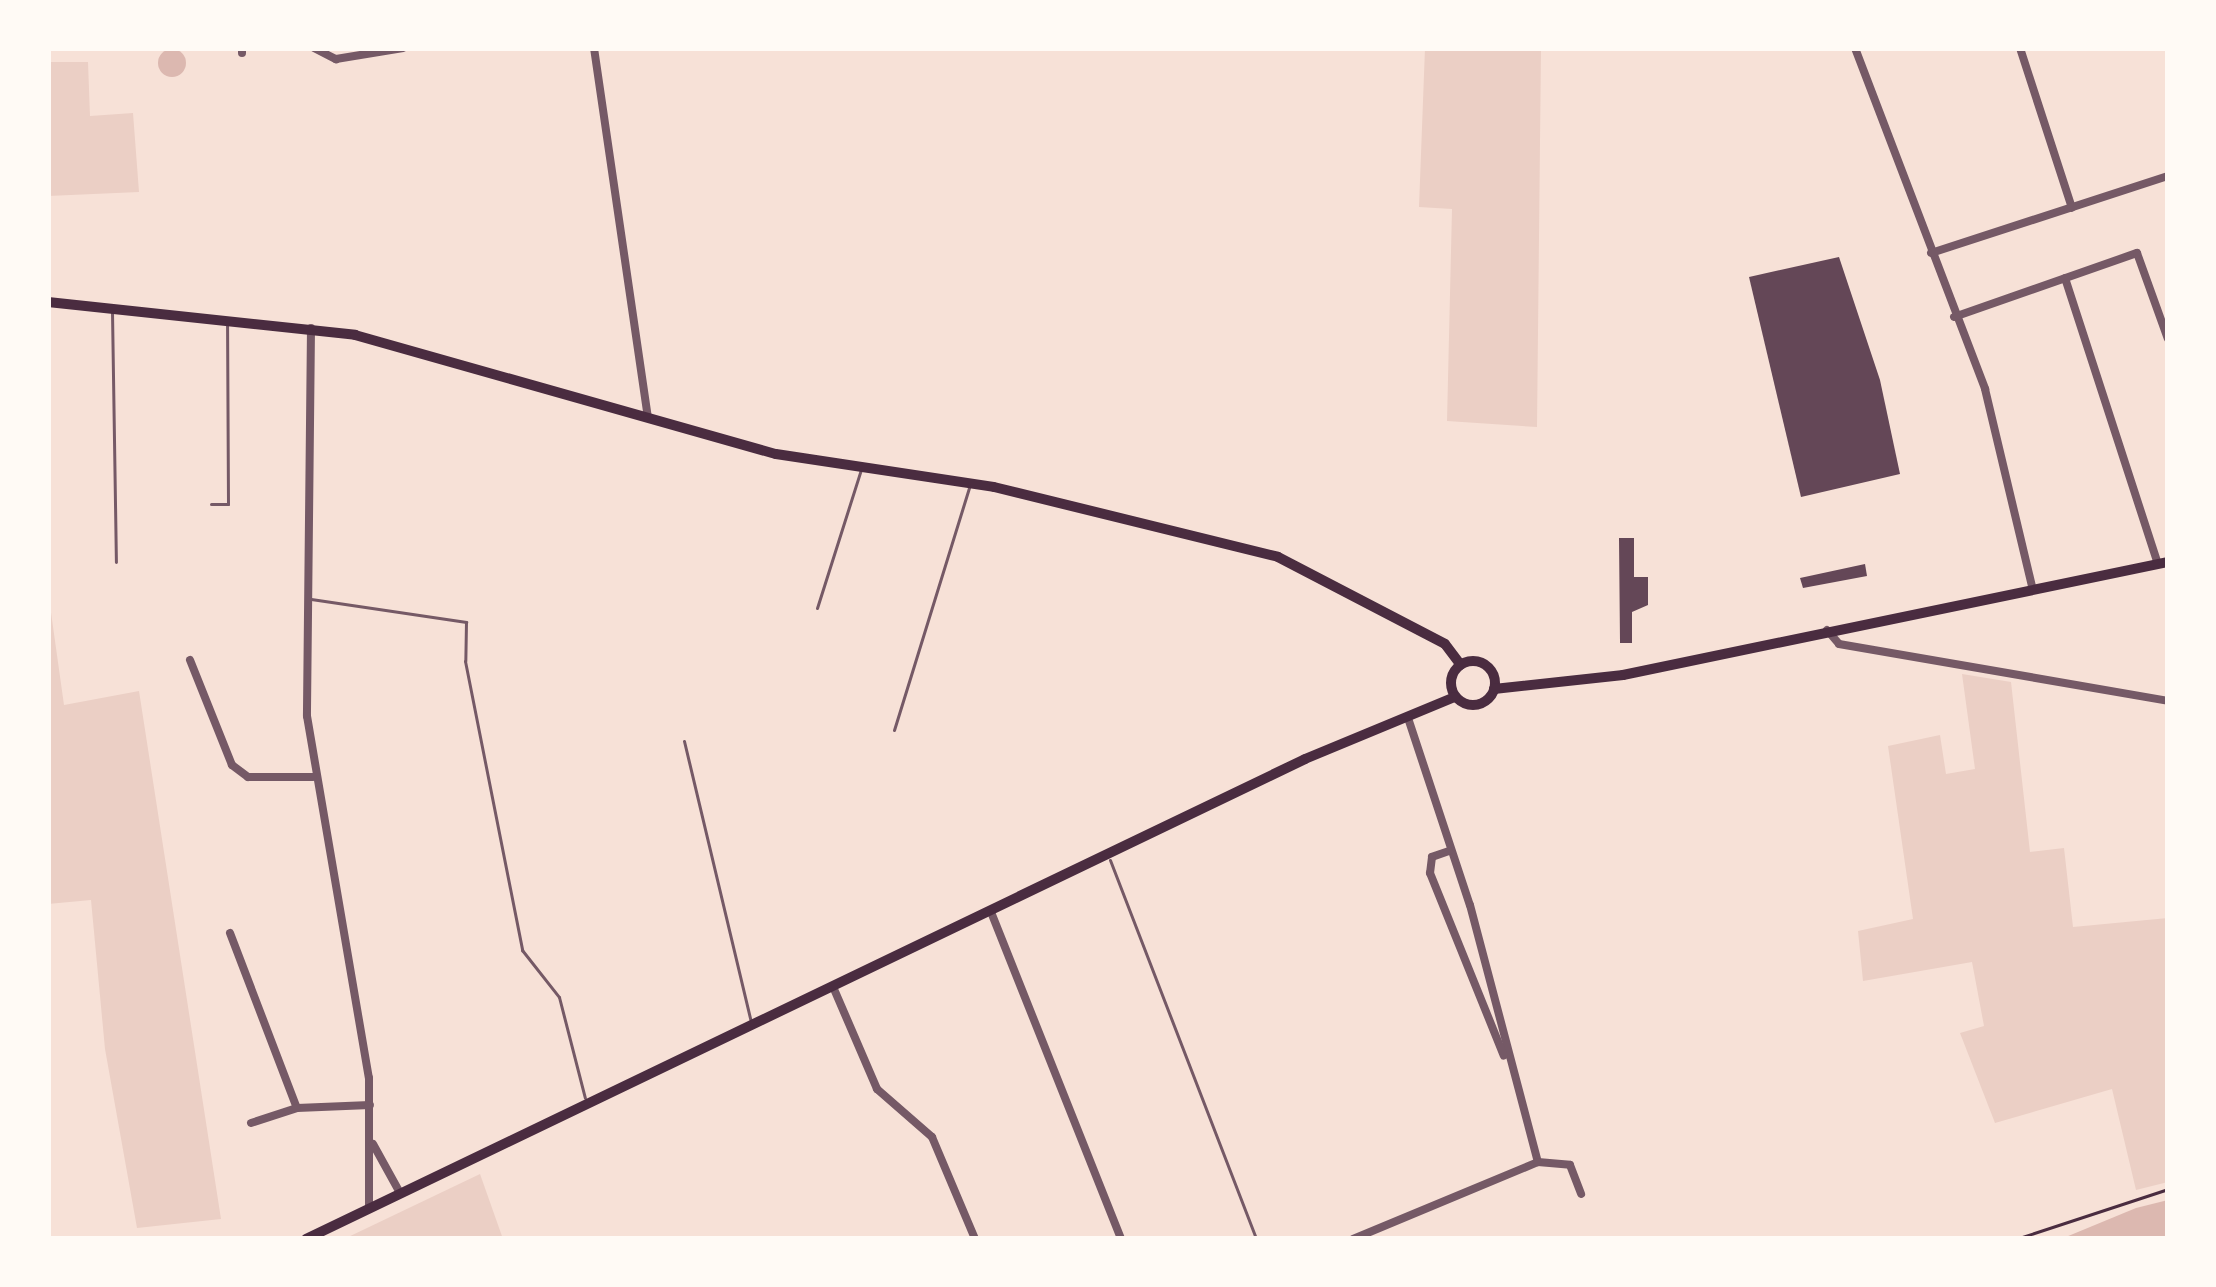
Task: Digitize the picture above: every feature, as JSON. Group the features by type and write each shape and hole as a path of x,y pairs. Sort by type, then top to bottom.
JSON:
{"main road":[{"path":"48,302 311,326 776,454 970,483 1278,557 1445,644 1461,664 1486,665 1494,689"},
{"path":"1461,664 1450,683 1455,697 1473,705 1494,689 1623,675 1826,628 2163,563"},
{"path":"306,1239 1305,759 1408,721 1455,697"}],"street":[{"path":"314,48 336,59 403,48"},
{"path":"594,48 648,418"},
{"path":"1855,48 1985,389 2032,587"},
{"path":"2020,48 2072,208"},
{"path":"1931,253 2168,176"},
{"path":"1954,317 2137,253 2168,338"},
{"path":"2065,278 2163,563"},
{"path":"311,326 313,777 370,1105 369,1208"},
{"path":"1826,628 1839,644 2168,701"},
{"path":"190,660 232,765 248,777 313,777"},
{"path":"1408,721 1505,1031 1507,1061"},
{"path":"1449,850 1432,857 1430,873 1507,1061 1538,1162"},
{"path":"991,912 1121,1239"},
{"path":"230,933 297,1108"},
{"path":"834,989 878,1089 932,1137 975,1239"},
{"path":"251,1123 297,1108 370,1105"},
{"path":"372,1142 400,1194"},
{"path":"1353,1239 1538,1162 1570,1165 1581,1194"}],"lane":[{"path":"112,307 116,562"},
{"path":"211,504 229,504 227,317"},
{"path":"818,608 861,467"},
{"path":"894,730 970,483"},
{"path":"309,598 466,622 466,661 522,950 559,997 588,1106"},
{"path":"684,741 752,1028"},
{"path":"1108,856 1256,1239"}],"path":[{"path":"2016,1239 2168,1189"}],"shaded area":[{"path":"1425,48 1541,48 1537,427 1447,421 1452,209 1419,207"},
{"path":"172,49 182,53 186,63 182,73 172,77 162,73 158,63 162,53"},
{"path":"48,62 88,62 90,116 133,113 139,192 48,196"},
{"path":"48,591 64,705 139,691 221,1219 137,1228 105,1049 91,900 48,904"},
{"path":"1962,674 2011,682 2030,852 2064,848 2073,927 2168,918 2168,1182 2136,1190 2112,1089 1995,1123 1960,1033 1984,1026 1972,962 1863,981 1858,931 1913,919 1888,746 1940,735 1946,774 1975,769"},
{"path":"480,1174 503,1239 344,1239"},
{"path":"2168,1200 2168,1239 2061,1239 2136,1208"}],"building":[{"path":"1839,257 1880,380 1900,474 1801,497 1749,277"},
{"path":"1619,538 1634,538 1634,577 1648,577 1648,605 1632,612 1632,643 1620,643"},
{"path":"1865,564 1867,576 1803,588 1800,578"}]}
